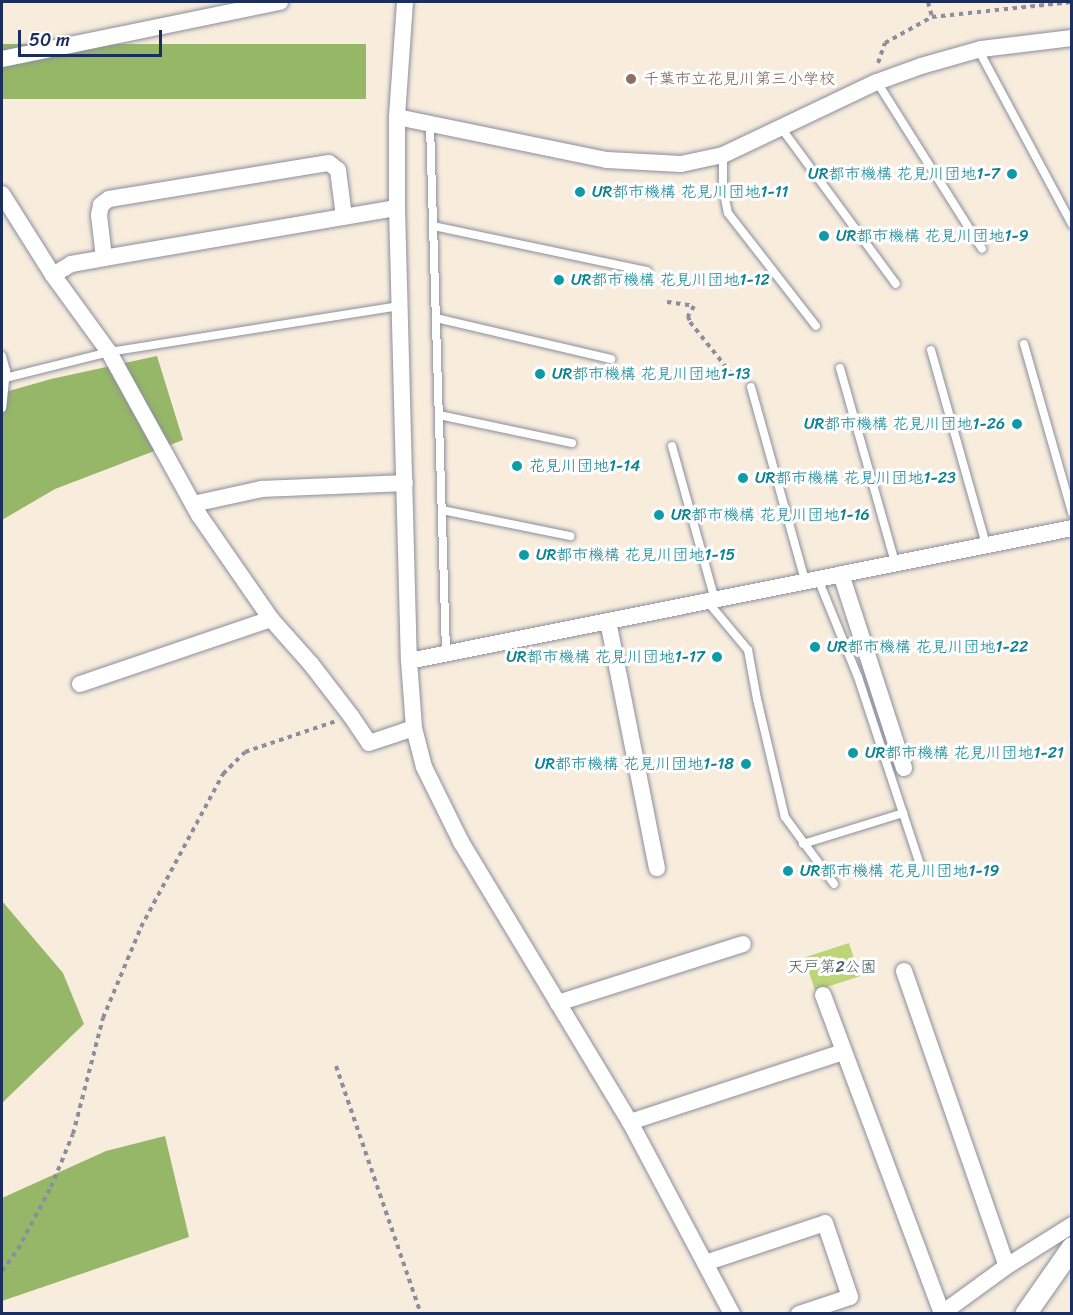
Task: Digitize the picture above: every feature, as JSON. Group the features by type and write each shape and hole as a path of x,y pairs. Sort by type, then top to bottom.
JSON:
{"street":[{"path":"2,58 280,2"},
{"path":"405,2 397,117 397,208 409,661 414,728 424,767 460,842 630,1122 732,1314"},
{"path":"397,117 607,160 681,164 723,155 782,129 877,74 921,66 978,49 1030,41 1071,38"},
{"path":"104,258 99,214 101,205 109,199 329,163 338,170 344,217"},
{"path":"2,194 53,275 109,352 193,504 271,619 351,716 369,743 414,728"},
{"path":"53,275 71,264 397,208"},
{"path":"193,504 262,489 405,483"},
{"path":"409,661 1071,528"},
{"path":"841,574 904,768"},
{"path":"80,684 271,619"},
{"path":"608,621 657,868"},
{"path":"558,1003 743,944"},
{"path":"904,971 1007,1266"},
{"path":"823,994 941,1313 1007,1266 1071,1225"},
{"path":"630,1122 843,1052"},
{"path":"705,1263 825,1223 850,1297 799,1314"},
{"path":"1025,1314 1071,1247"}],"lane":[{"path":"978,49 1071,224"},
{"path":"877,74 982,249"},
{"path":"430,124 446,653"},
{"path":"782,129 896,284"},
{"path":"723,155 723,188 728,213 816,326"},
{"path":"433,226 647,271"},
{"path":"5,378 109,352 400,306"},
{"path":"436,318 611,359"},
{"path":"1024,344 1071,512"},
{"path":"931,350 986,545"},
{"path":"2,356 5,378 2,408"},
{"path":"840,368 895,563"},
{"path":"751,387 811,580 858,676 921,868"},
{"path":"439,415 572,443"},
{"path":"672,446 711,600 751,655 757,699 782,809 790,827 834,884"},
{"path":"442,510 570,536"},
{"path":"803,844 903,813"}],"path":[{"path":"928,2 932,17"},
{"path":"1021,2 1022,8"},
{"path":"877,74 885,43 932,17 1071,2"},
{"path":"667,302 694,306 688,316 690,322 734,377"},
{"path":"2,1271 18,1249 51,1187 73,1134 103,1018 141,927 223,774 245,752 351,716"},
{"path":"336,1066 421,1314"}],"green space":[{"path":"2,44 366,44 366,99 2,99"},
{"path":"157,356 183,440 55,489 2,520 2,393 51,379"},
{"path":"2,901 63,973 84,1024 2,1103"},
{"name":"天戸第2公園","path":"849,943 860,976 815,991 804,958"},
{"path":"165,1136 189,1237 2,1301 2,1198 106,1151"}],"place":[{"name":"千葉市立花見川第三小学校","path":"631,79"},
{"name":"UR都市機構 花見川団地1-7","path":"1012,174"},
{"name":"UR都市機構 花見川団地1-11","path":"580,192"},
{"name":"UR都市機構 花見川団地1-9","path":"824,236"},
{"name":"UR都市機構 花見川団地1-12","path":"559,280"},
{"name":"UR都市機構 花見川団地1-13","path":"540,374"},
{"name":"UR都市機構 花見川団地1-26","path":"1017,424"},
{"name":"花見川団地1-14","path":"517,466"},
{"name":"UR都市機構 花見川団地1-23","path":"743,478"},
{"name":"UR都市機構 花見川団地1-16","path":"659,515"},
{"name":"UR都市機構 花見川団地1-15","path":"524,555"},
{"name":"UR都市機構 花見川団地1-22","path":"815,647"},
{"name":"UR都市機構 花見川団地1-17","path":"717,657"},
{"name":"UR都市機構 花見川団地1-21","path":"853,753"},
{"name":"UR都市機構 花見川団地1-18","path":"746,764"},
{"name":"UR都市機構 花見川団地1-19","path":"788,871"}]}
